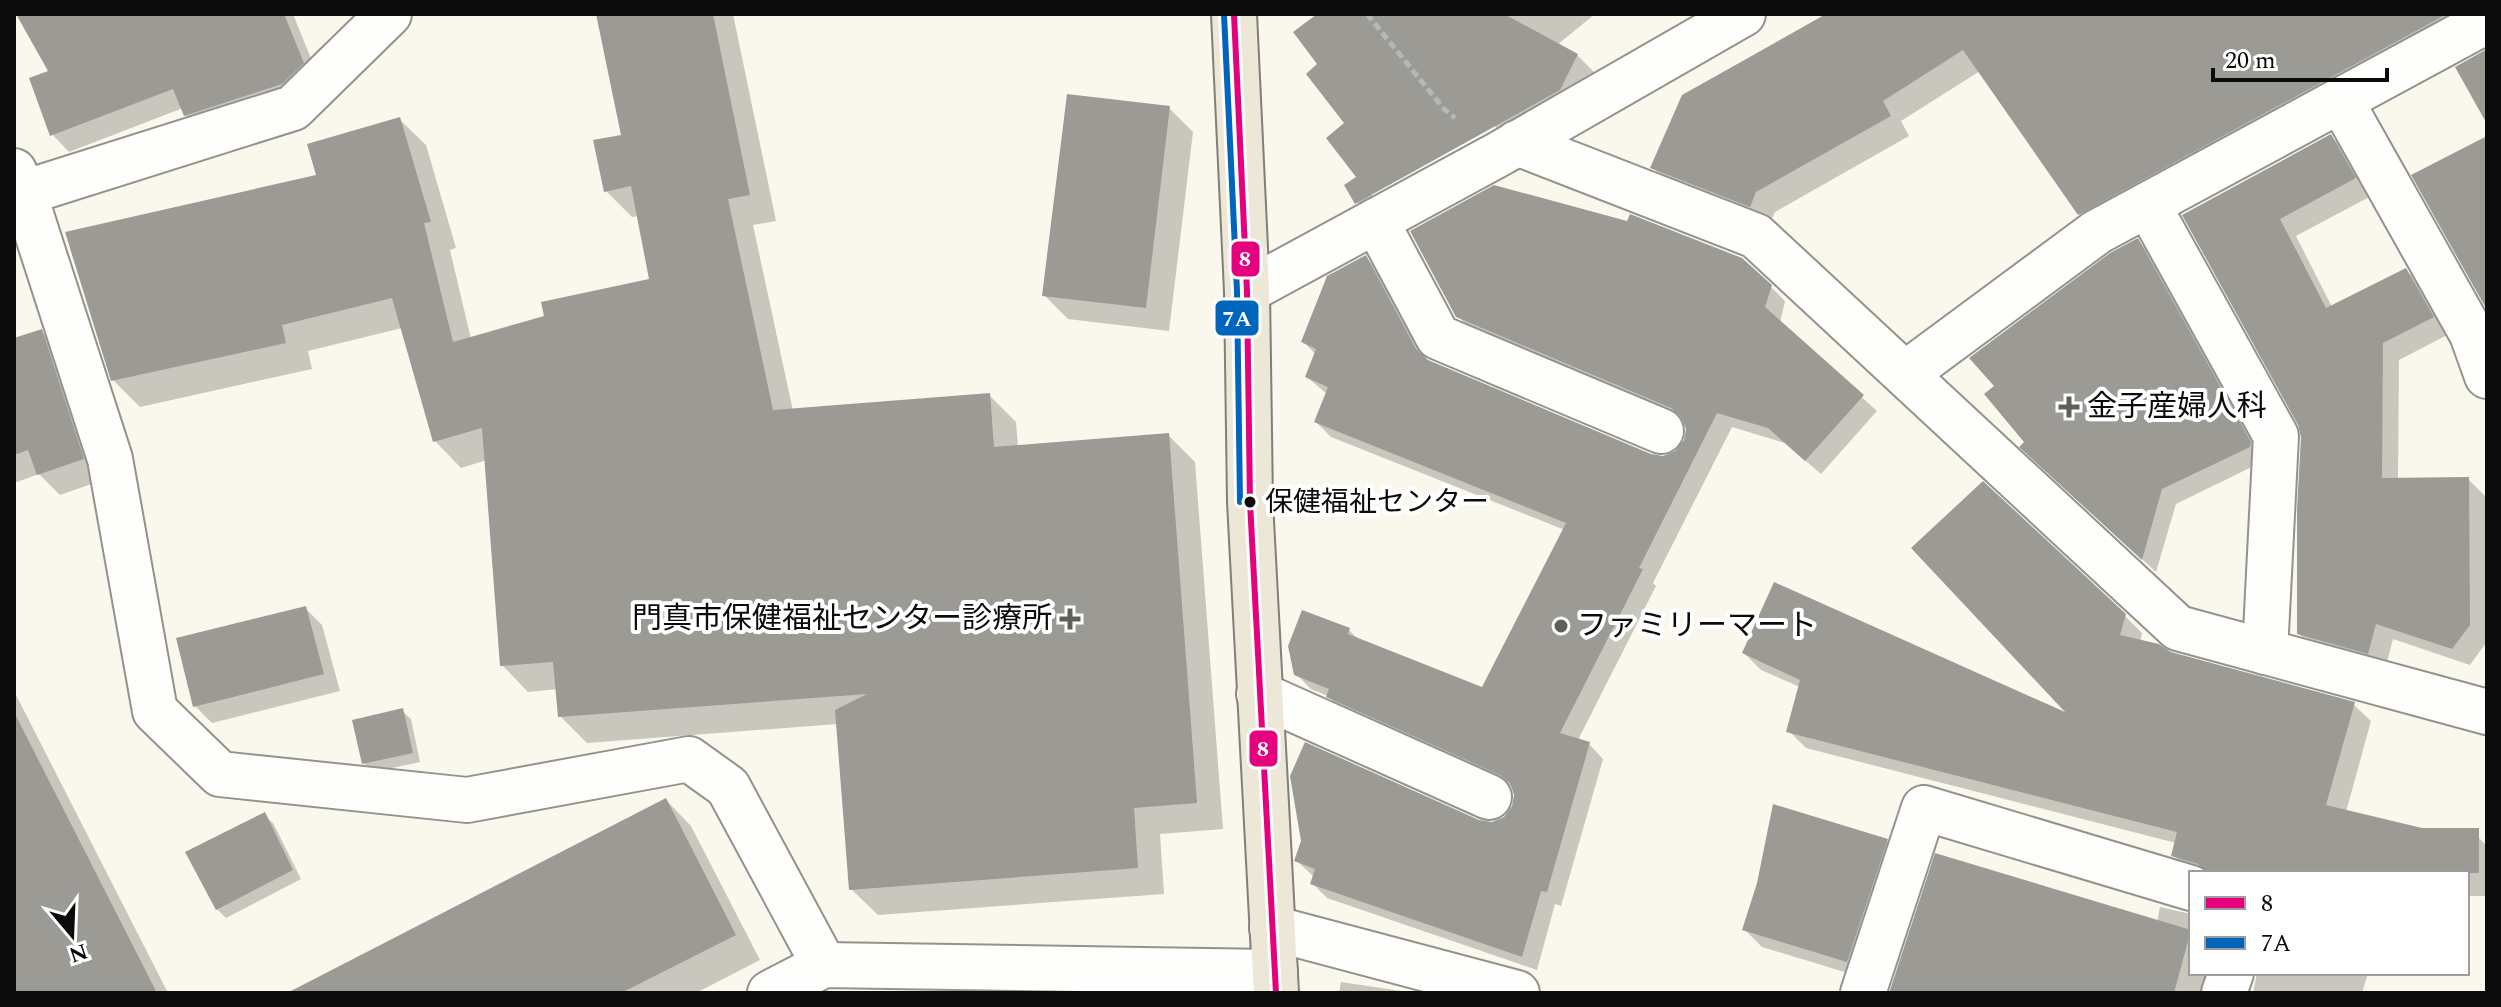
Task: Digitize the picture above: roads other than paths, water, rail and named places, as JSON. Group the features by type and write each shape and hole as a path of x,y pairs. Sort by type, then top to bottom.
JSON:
{"main road":[{"path":"1234,14 1247,291 1250,502 1276,983"}],"street":[{"path":"1247,291 1508,149 1743,14"},
{"path":"384,15 293,108 17,187 110,459 155,711 220,774 467,800 689,759 728,787 824,965"},
{"path":"1905,374 2097,232 2487,21"},
{"path":"2341,101 2472,334 2487,376"},
{"path":"1508,149 1756,236 2178,628 2487,712"},
{"path":"2148,205 2276,436 2265,652"},
{"path":"1376,221 1438,337 1661,431"},
{"path":"1259,694 1489,797"},
{"path":"1863,993 1924,808 2189,887"},
{"path":"1272,928 1517,993"},
{"path":"770,993 824,965 1276,983"}],"place":[{"name":"金子産婦人科","path":"2069,407"},
{"name":"保健福祉センター","path":"1250,502"},
{"name":"門真市保健福祉センター診療所","path":"1070,619"},
{"name":"ファミリーマート","path":"1561,626"}]}
